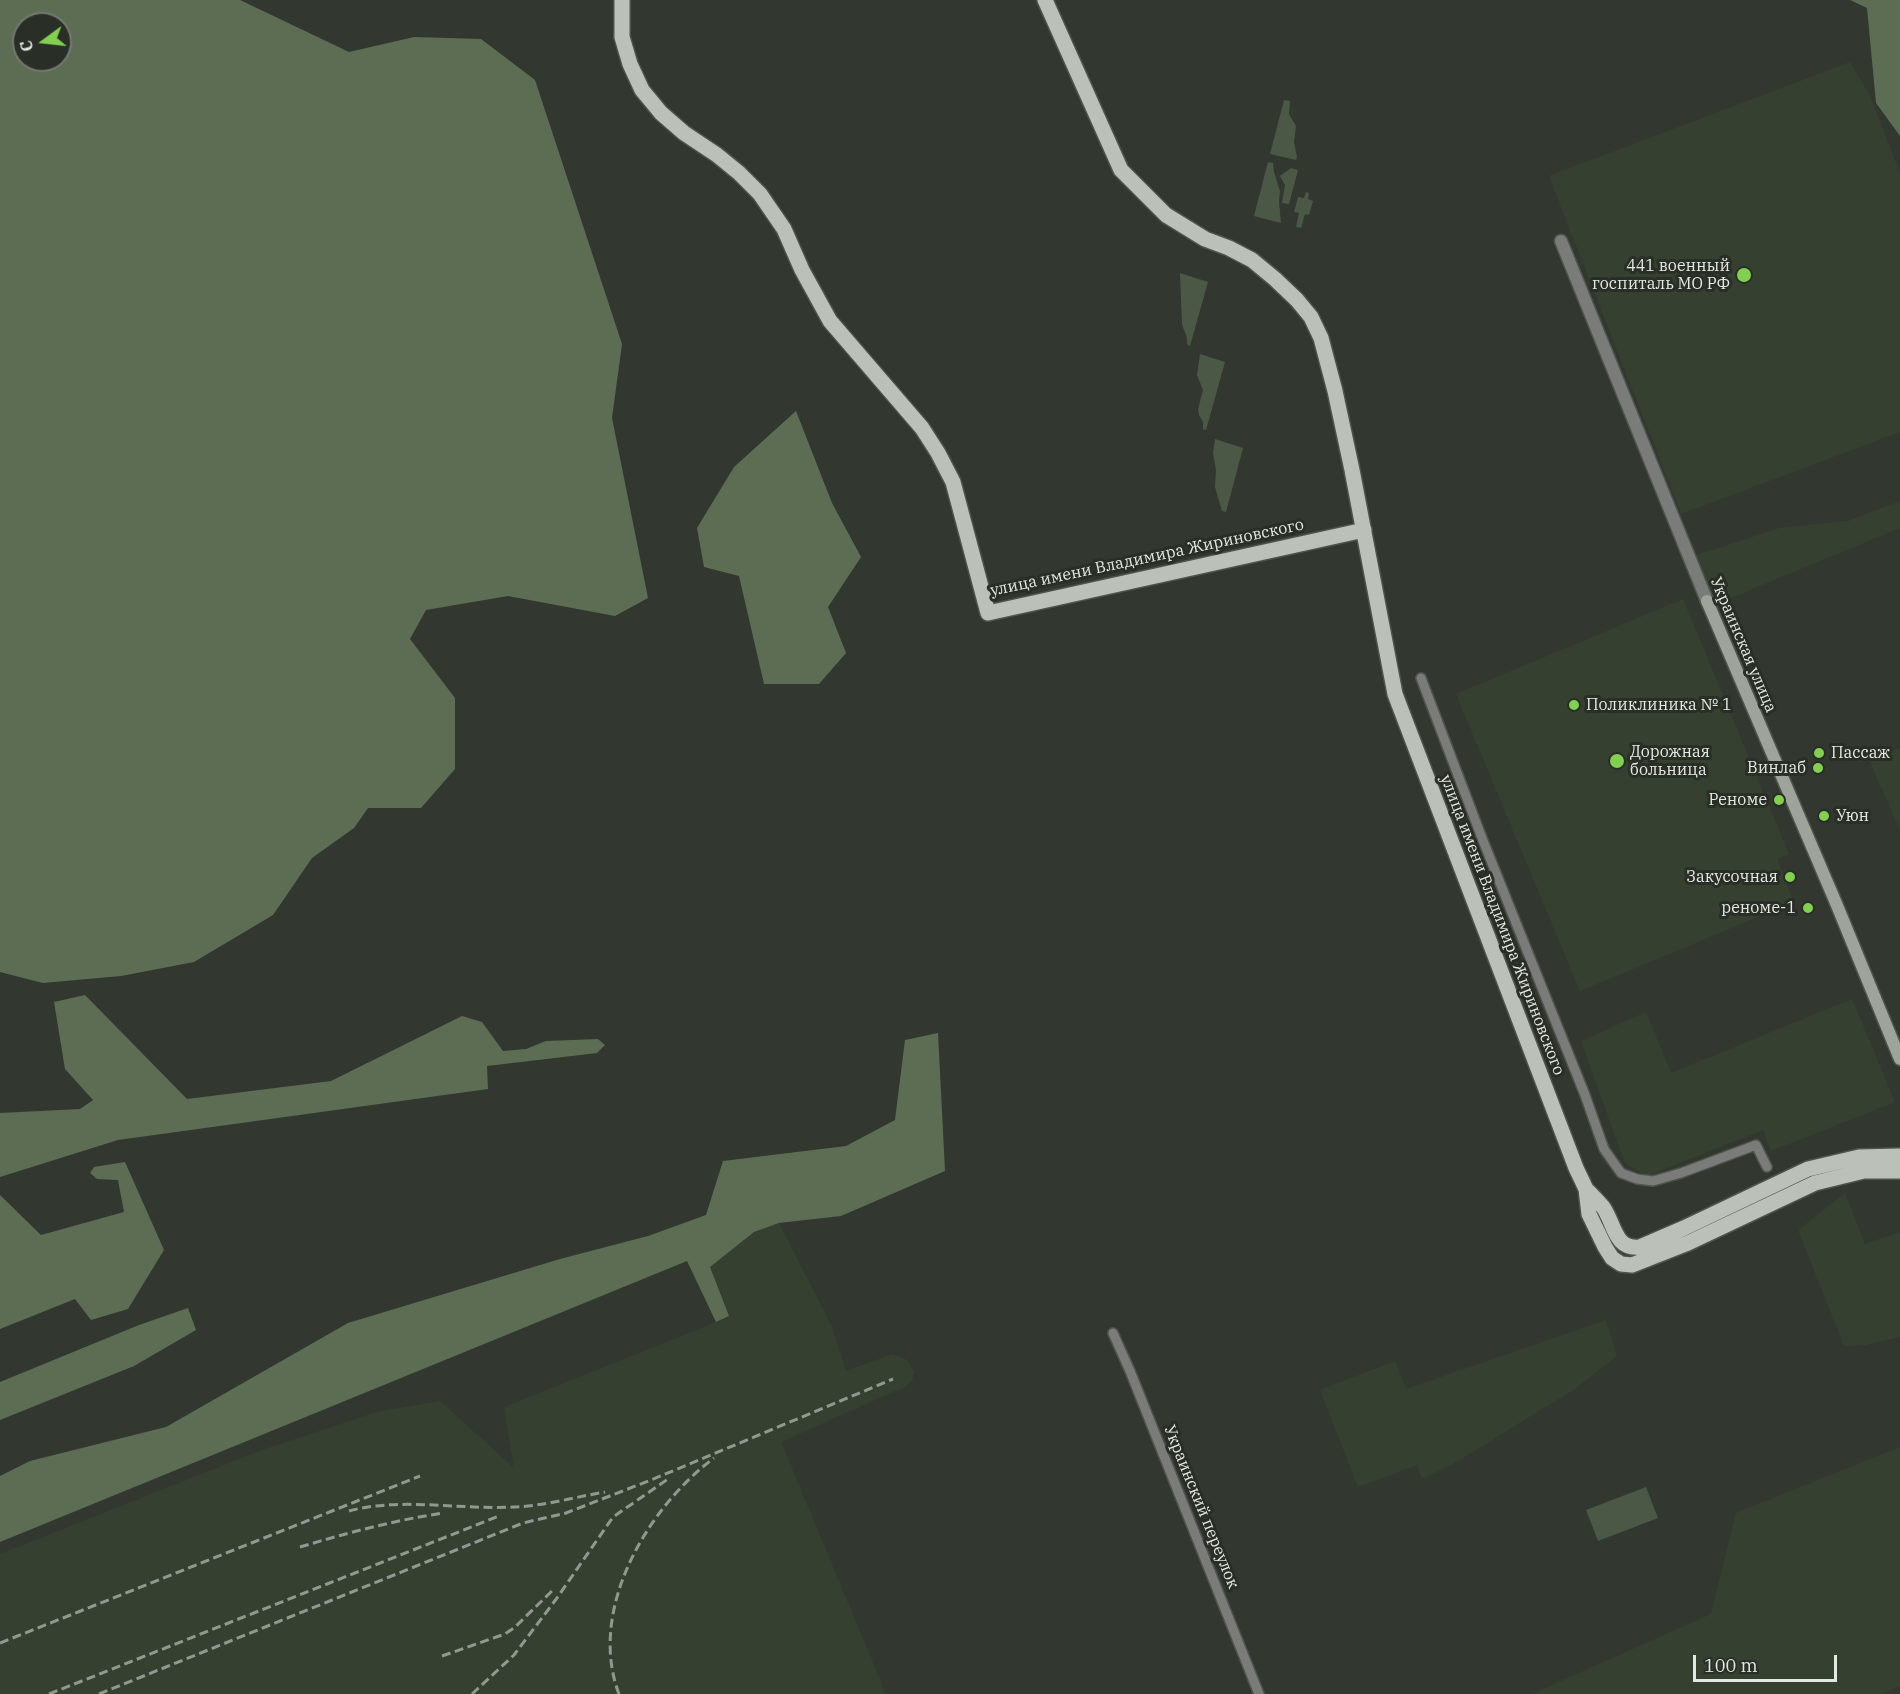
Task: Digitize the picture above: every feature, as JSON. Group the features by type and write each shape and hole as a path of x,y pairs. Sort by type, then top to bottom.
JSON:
{"main road":[{"name":"улица имени Владимира Жириновского","path":"622,0 622,37 630,64 642,90 661,113 684,133 717,154 760,194 784,229 802,270 830,321 921,428 938,453 953,482 988,613 1364,530"},
{"name":"улица имени Владимира Жириновского","path":"1045,0 1121,170 1166,214 1205,239 1252,260 1297,300 1311,317 1321,338 1335,391 1364,530 1395,694 1586,1190 1589,1214 1612,1258 1621,1264 1632,1265 1688,1243 1815,1183 1864,1172 1900,1171"},
{"name":"Украинская улица","path":"1707,601 1900,1059"},
{"name":"улица имени Владимира Жириновского","path":"1586,1190 1603,1208 1620,1241 1626,1246 1640,1247 1808,1169 1859,1157 1900,1153"}],"street":[{"name":"Украинская улица","path":"1562,241 1707,601"},
{"path":"1421,678 1585,1095 1604,1149 1621,1173 1637,1179 1653,1181 1682,1173 1756,1145 1767,1167"},
{"name":"Украинский переулок","path":"1113,1333 1259,1694"}],"shaded area":[{"path":"0,0 240,0 349,52 414,37 481,39 535,80 622,344 612,418 648,598 615,616 508,596 426,610 410,639 455,698 455,769 421,808 368,808 354,828 312,858 273,915 194,962 121,976 43,983 0,972"},
{"path":"1850,0 1900,0 1900,136 1876,103 1867,8"},
{"name":"441 военный госпиталь МО РФ","path":"1850,62 1870,96 1900,173 1900,432 1681,514 1549,176"},
{"path":"1284,100 1290,101 1289,114 1296,126 1294,142 1296,160 1270,154"},
{"path":"1268,162 1273,163 1280,191 1281,223 1254,216"},
{"path":"1291,168 1298,170 1289,204 1282,203 1285,185 1280,176"},
{"path":"1306,192 1309,193 1308,199 1313,201 1309,215 1305,214 1301,228 1296,227 1299,213 1294,212 1298,197 1304,198"},
{"path":"1180,273 1208,282 1190,346 1187,344 1182,324"},
{"path":"1200,354 1225,362 1206,430 1203,429 1198,409 1203,390 1197,375"},
{"path":"796,411 832,503 861,557 828,607 846,653 819,684 764,684 739,576 704,567 697,528 734,467"},
{"path":"1215,439 1243,448 1226,512 1222,511 1215,487 1216,470 1213,453"},
{"path":"1900,501 1900,528 1716,604 1708,594 1694,556 1779,528 1848,521"},
{"name":"Дорожная больница","path":"1683,599 1789,854 1777,859 1794,902 1580,991 1456,694"},
{"path":"1900,748 1900,830 1870,762"},
{"path":"85,995 187,1099 331,1081 462,1016 482,1022 503,1051 526,1049 546,1041 598,1039 605,1045 597,1053 487,1066 488,1089 118,1140 0,1177 0,1113 80,1109 93,1100 65,1069 54,1002"},
{"path":"1852,999 1895,1102 1771,1151 1763,1130 1647,1176 1625,1163 1581,1041 1646,1012 1671,1073"},
{"path":"938,1033 945,1171 841,1216 779,1223 754,1232 710,1267 729,1316 716,1322 687,1261 0,1542 0,1476 30,1461 166,1427 348,1323 560,1259 648,1236 706,1215 723,1161 846,1146 895,1120 905,1040"},
{"path":"125,1162 164,1250 128,1309 91,1320 75,1299 0,1329 0,1195 41,1235 124,1212 118,1180 97,1179 90,1173 94,1167"},
{"path":"1845,1193 1865,1244 1900,1232 1900,1337 1866,1345 1844,1346 1798,1230"},
{"path":"779,1223 831,1325 846,1371 893,1354 907,1360 914,1372 912,1381 906,1386 781,1442 886,1694 0,1694 0,1554 262,1450 377,1412 440,1401 514,1468 504,1407 729,1317 710,1266 754,1232"},
{"path":"188,1308 196,1330 134,1366 0,1420 0,1382 139,1325"},
{"path":"1606,1320 1617,1356 1575,1389 1453,1464 1422,1479 1417,1465 1358,1487 1320,1390 1395,1361 1406,1389"},
{"path":"1900,1447 1900,1686 1882,1694 1532,1694 1711,1614 1736,1513"},
{"path":"1646,1487 1658,1518 1598,1541 1586,1510"}],"railway":[{"path":"99,1694 523,1523 566,1513 651,1480 893,1379"},
{"path":"619,1694 611,1662 611,1629 617,1596 629,1563 646,1532 666,1504 689,1479 714,1458"},
{"path":"0,1643 420,1476"},
{"path":"472,1694 514,1655 613,1517 668,1479"},
{"path":"349,1511 409,1504 525,1506 605,1492"},
{"path":"300,1547 371,1527 444,1513"},
{"path":"49,1694 499,1516"},
{"path":"442,1656 505,1634 554,1589"}],"place":[{"name":"441 военный госпиталь МО РФ","path":"1744,275"},
{"name":"Поликлиника № 1","path":"1574,705"},
{"name":"Пассаж","path":"1819,753"},
{"name":"Дорожная больница","path":"1617,761"},
{"name":"Винлаб","path":"1818,768"},
{"name":"Реноме","path":"1779,800"},
{"name":"Уюн","path":"1824,816"},
{"name":"Закусочная","path":"1790,877"},
{"name":"реноме-1","path":"1808,908"}]}
